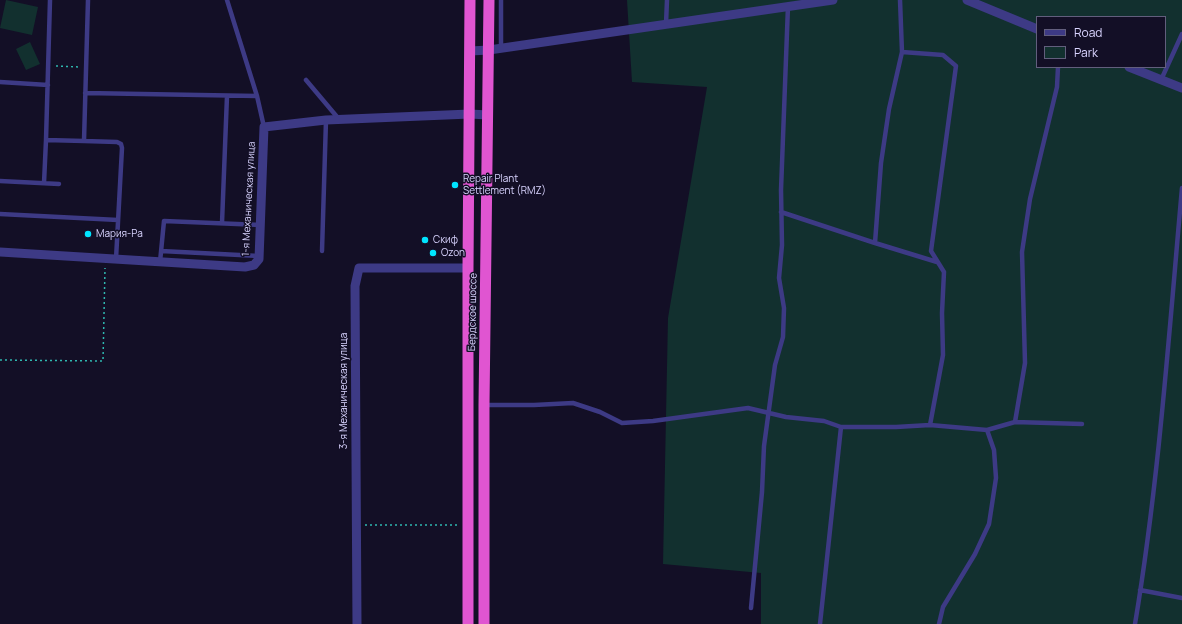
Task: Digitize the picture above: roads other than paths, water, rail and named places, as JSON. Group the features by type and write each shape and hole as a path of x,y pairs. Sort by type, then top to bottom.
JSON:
{"highway":[{"name":"Бердское шоссе","path":"468,624 470,0"},
{"name":"Бердское шоссе","path":"484,624 484,405 489,0"}],"street":[{"path":"470,52 833,0"},
{"path":"967,0 1036,29"},
{"path":"1132,68 1182,88"},
{"path":"264,127 326,120 470,114 488,115"},
{"name":"1-я Механическая улица","path":"0,252 245,267 254,265 259,259 264,127"},
{"name":"3-я Механическая улица","path":"357,624 355,286 359,268 468,268"}],"lane":[{"path":"44,183 50,0"},
{"path":"84,141 88,0"},
{"path":"227,0 257,96 264,127"},
{"path":"501,0 501,48"},
{"path":"666,24 667,0"},
{"path":"875,244 881,163 889,109 902,52 900,0"},
{"path":"751,608 762,492 764,446 775,366 783,337 784,308 779,278 782,244 781,190 788,6"},
{"path":"1162,80 1182,34"},
{"path":"902,52 943,55 956,66 931,251 944,272 942,313 943,355 930,425"},
{"path":"1015,422 1025,362 1022,252 1030,199 1057,87 1058,68"},
{"path":"306,80 339,120"},
{"path":"0,82 48,85"},
{"path":"85,93 257,96"},
{"path":"222,223 227,96"},
{"path":"322,251 326,120"},
{"path":"46,140 117,142 121,144 116,259"},
{"path":"0,181 59,184"},
{"path":"1135,624 1152,502 1182,188"},
{"path":"782,212 875,244 938,262"},
{"path":"0,214 118,220"},
{"path":"160,262 164,221 261,225"},
{"path":"161,251 259,256"},
{"path":"484,405 573,403 600,412 622,423 653,421 748,408 786,417 824,421 841,427 896,427 930,425 987,430 1015,422 1082,424"},
{"path":"820,624 841,427"},
{"path":"939,624 943,607 975,554 989,524 996,478 994,450 987,430"},
{"path":"1140,590 1182,598"}],"place":[{"name":"Repair Plant Settlement (RMZ)","path":"455,185"},
{"name":"Мария-Ра","path":"88,234"},
{"name":"Скиф","path":"425,240"},
{"name":"Ozon","path":"433,253"}]}
